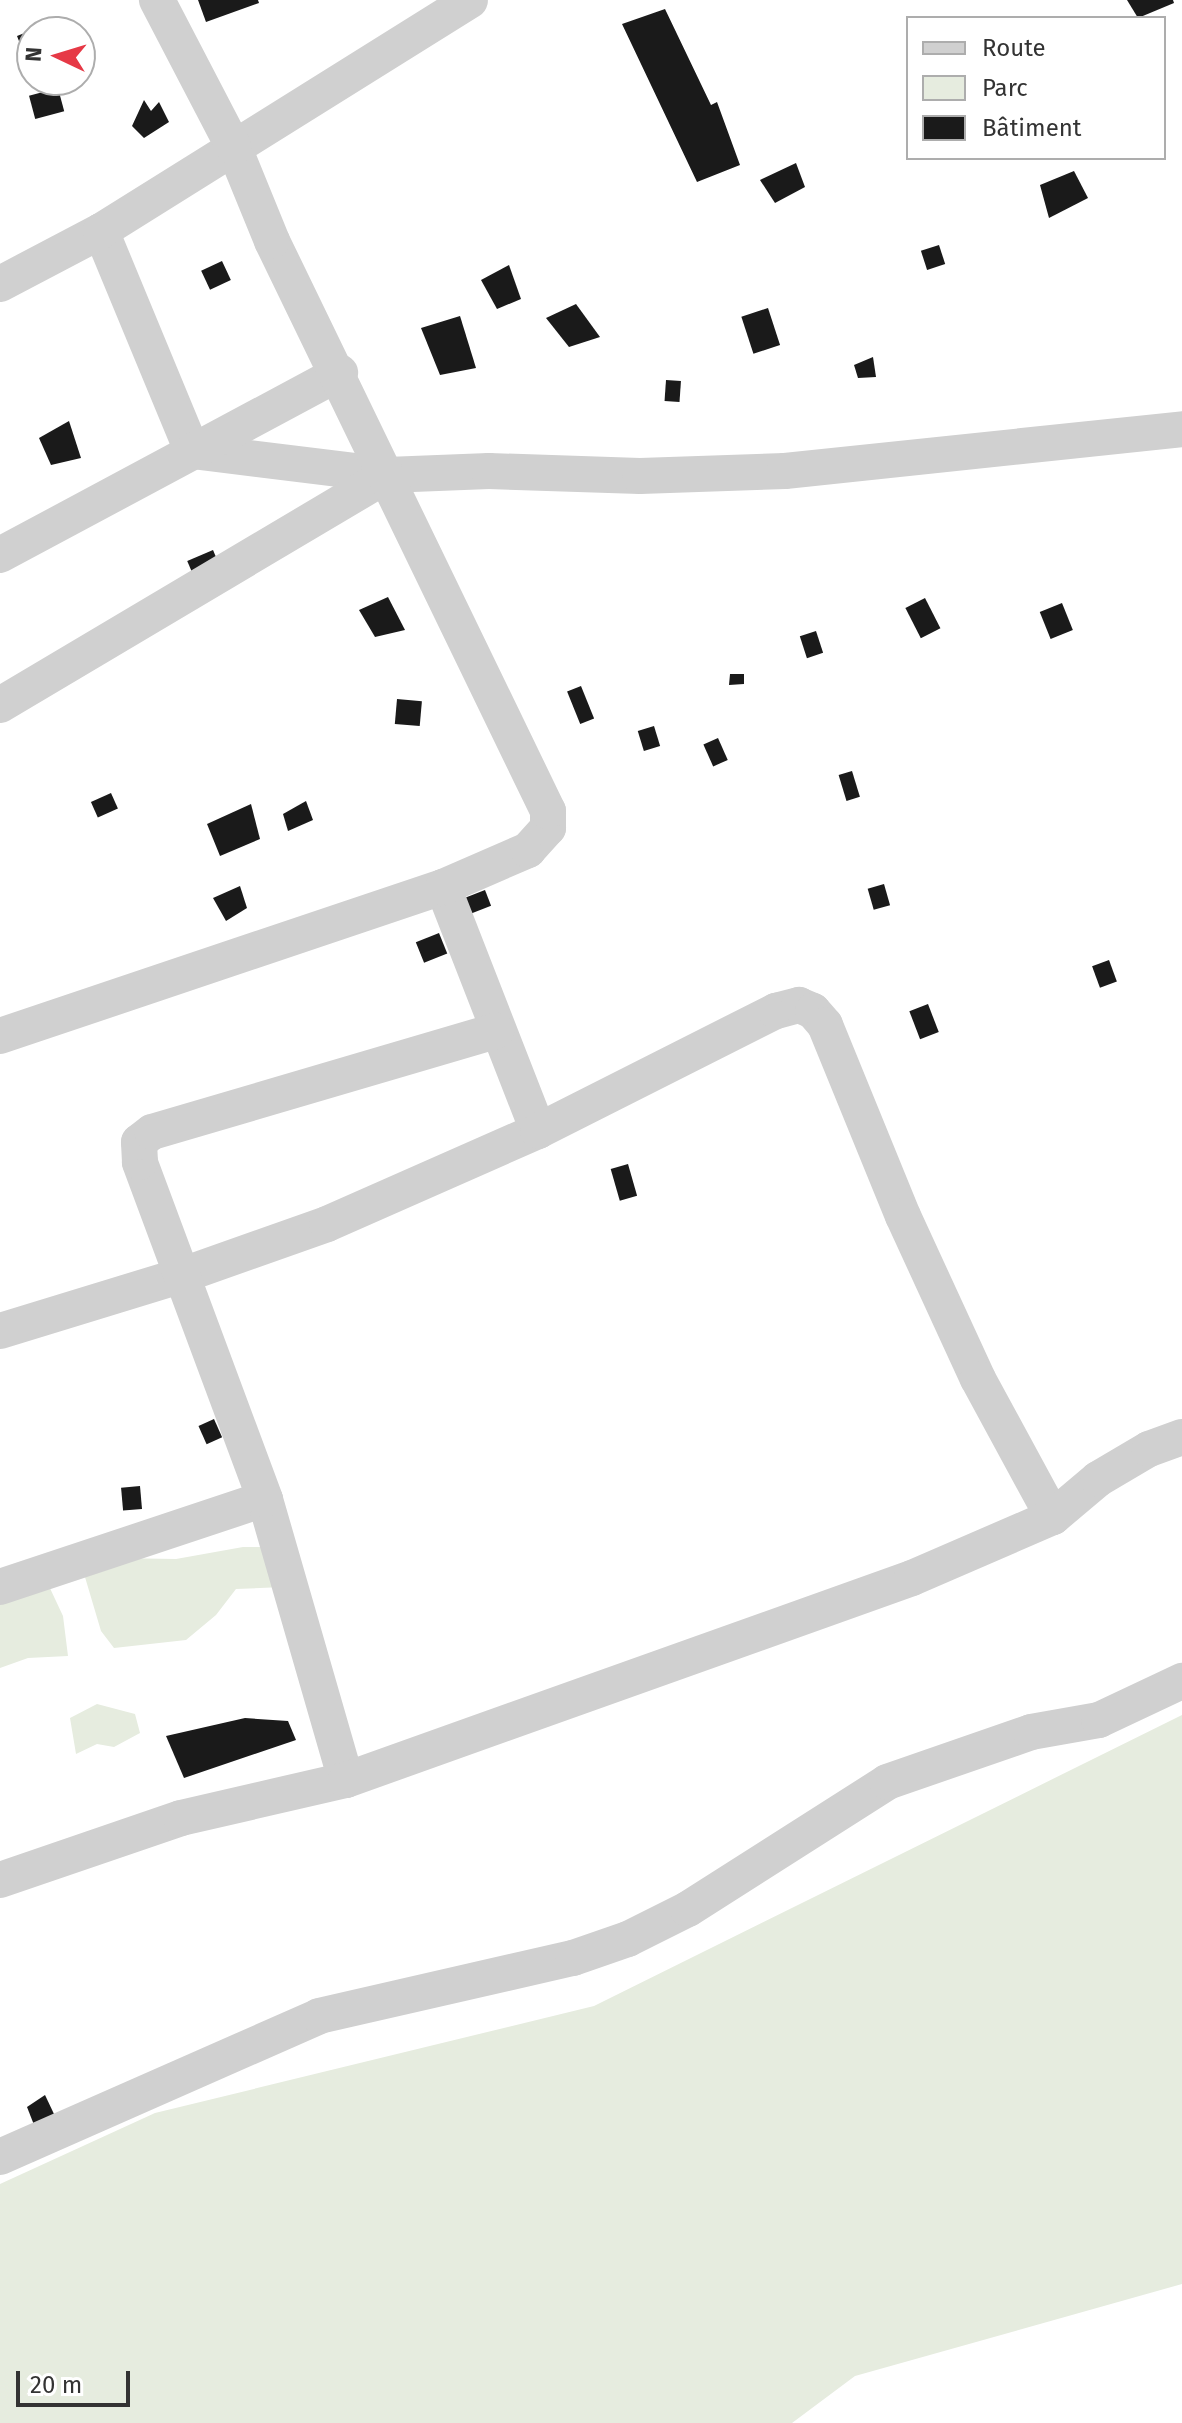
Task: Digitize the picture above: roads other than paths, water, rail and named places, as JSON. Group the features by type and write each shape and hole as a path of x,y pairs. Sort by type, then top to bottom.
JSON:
{"street":[{"path":"0,1036 443,887 528,850 548,828 548,811 340,373 272,241 234,148 157,0"},
{"path":"0,284 101,231 470,0"},
{"path":"101,231 192,451"},
{"path":"0,555 340,373"},
{"path":"192,451 387,475 785,471 1182,429"},
{"path":"0,705 387,475"},
{"path":"443,887 496,1031 538,1131"},
{"path":"0,1331 183,1275 327,1224 538,1131 776,1011 799,1005 813,1011 825,1025 903,1216 978,1379 1053,1517"},
{"path":"346,1780 265,1499 140,1162 139,1142 145,1136 496,1031"},
{"path":"0,1880 181,1818 346,1780 912,1578 1053,1517 1111,1472 1149,1449 1182,1437"},
{"path":"0,1587 265,1499"},
{"path":"0,2157 319,2016 573,1958 628,1939 688,1909 887,1782 1031,1732 1099,1720 1182,1681"}]}
